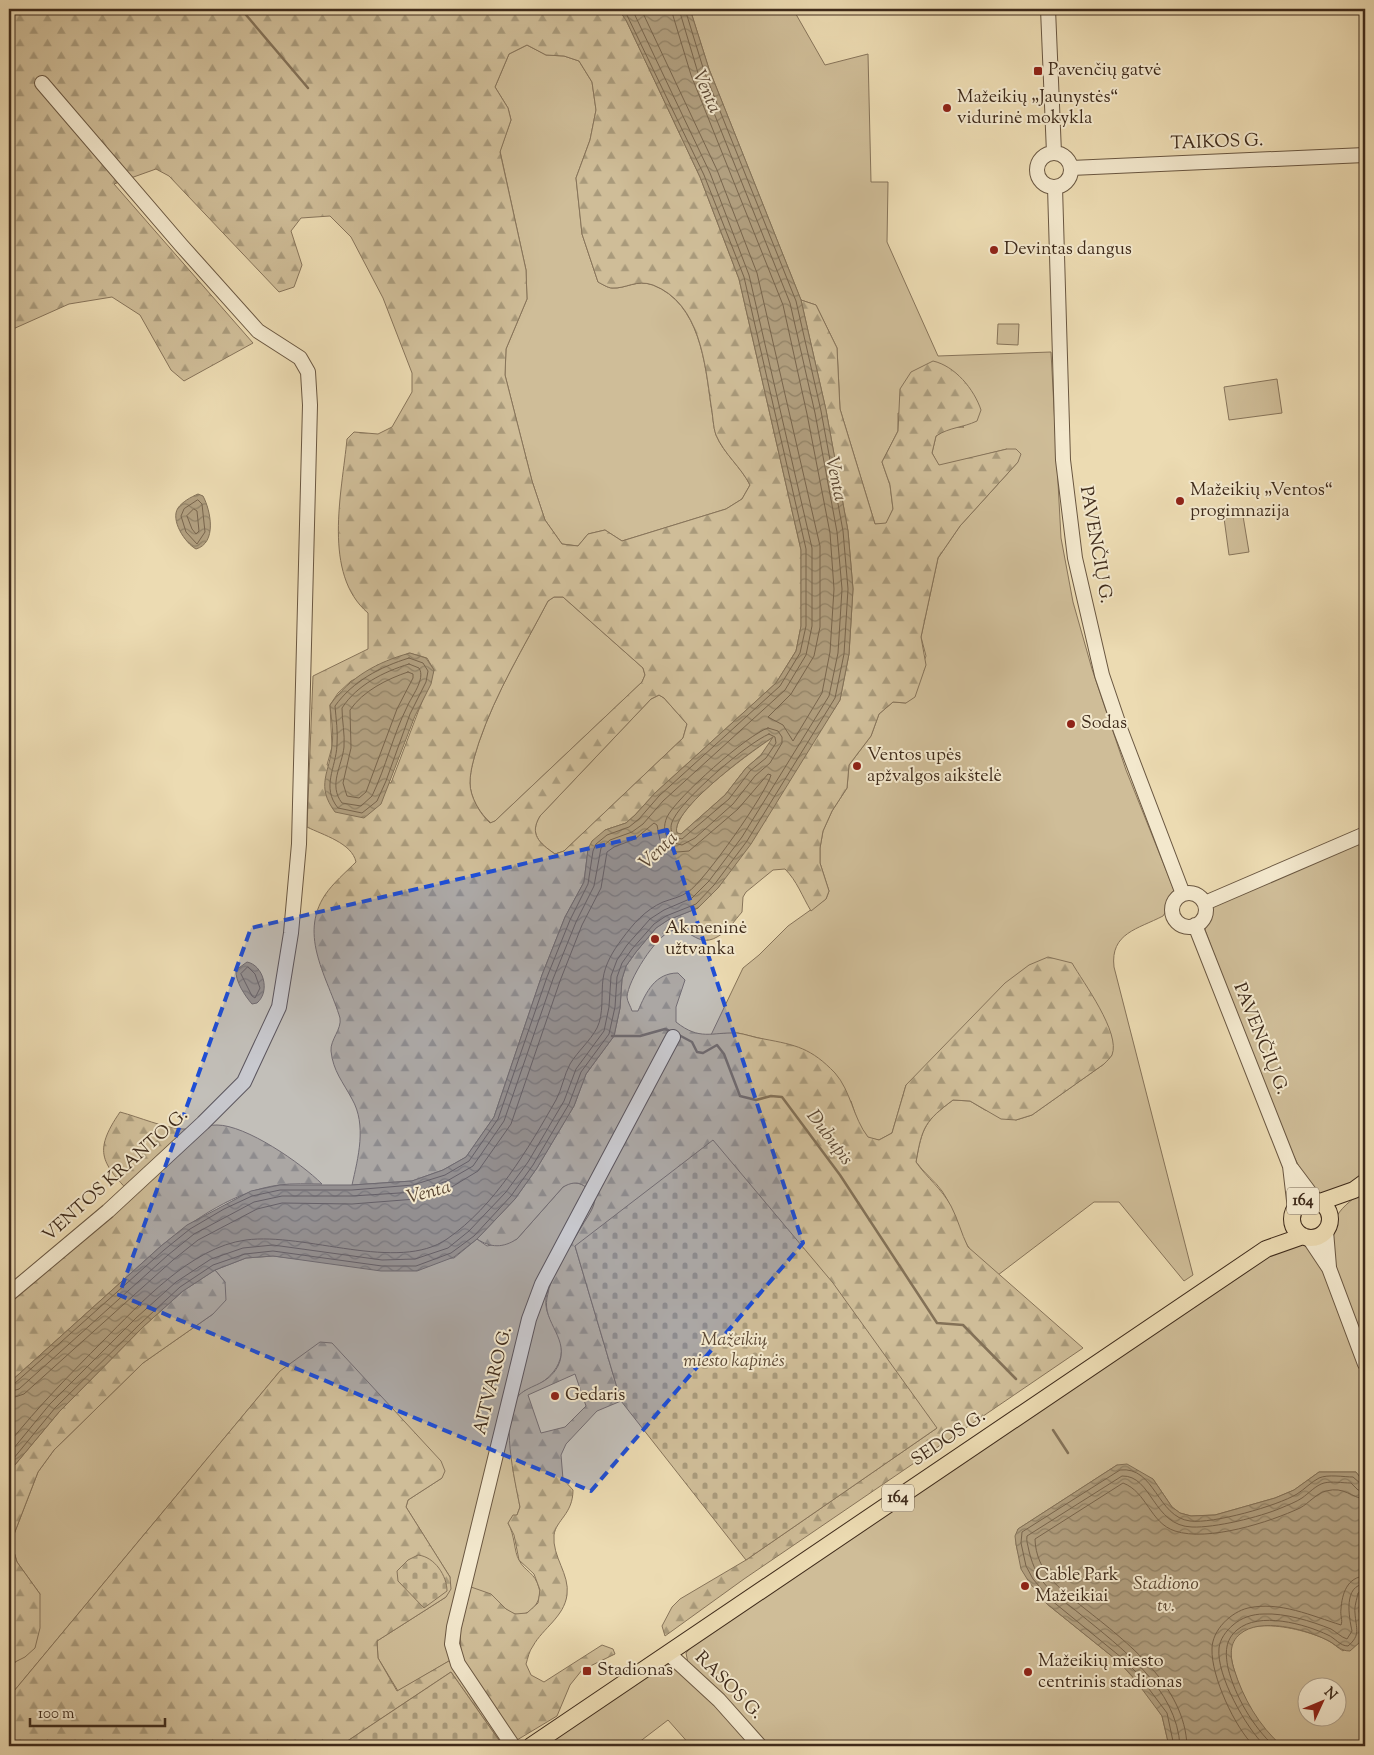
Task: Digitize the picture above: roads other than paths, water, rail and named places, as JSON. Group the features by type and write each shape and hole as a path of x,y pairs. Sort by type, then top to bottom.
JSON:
{"main road":[{"name":"164","path":"1360,1186 1319,1237 1306,1237 1294,1229 1293,1213 1302,1202 1318,1201 1360,1186"},
{"name":"164","path":"1318,1201 1328,1209 1328,1225"},
{"name":"SEDOS G.","path":"1266,1250 1293,1213"},
{"name":"SEDOS G.","path":"531,1746 1266,1250 1306,1237"}],"street":[{"path":"1048,9 1054,153"},
{"name":"VENTOS KRANTO G.","path":"9,1294 108,1211 203,1123 244,1082 279,1007 291,933 298,864 307,545 308,372 300,358 258,331 181,245 42,83"},
{"path":"1054,153 1068,159 1071,168 1067,181 1055,187 1042,182 1038,169 1045,156 1054,153"},
{"name":"TAIKOS G.","path":"1071,168 1365,155"},
{"name":"PAVENČIŲ G.","path":"1055,187 1063,460 1076,558 1102,675 1124,741 1182,894"},
{"path":"1205,903 1365,834"},
{"path":"1182,894 1198,895 1205,903 1206,908 1203,919 1195,926 1185,926 1174,917 1175,901 1182,894"},
{"name":"PAVENČIŲ G.","path":"1195,926 1290,1166 1295,1192 1293,1213"},
{"name":"AITVARO G.","path":"513,1746 458,1664 452,1644 454,1627 529,1319 539,1292 673,1037"},
{"name":"PAVENČIŲ G.","path":"1290,1166 1318,1201"},
{"path":"1328,1225 1329,1268"},
{"path":"1306,1237 1329,1268 1365,1364"},
{"name":"RASOS G.","path":"668,1653 720,1700 760,1746"}],"water":[{"name":"Venta","path":"618,9 690,9 709,69 801,300 826,410 848,531 853,589 849,654 840,700 751,844 718,888 698,908 668,920 656,928 626,966 622,979 620,1008 614,1036 586,1074 574,1106 537,1168 515,1199 477,1239 454,1257 417,1271 381,1271 273,1256 246,1258 215,1270 183,1291 144,1326 59,1412 9,1472 9,1383 161,1246 187,1225 251,1191 280,1185 352,1185 412,1181 443,1170 466,1157 494,1117 542,975 565,917 584,882 588,849 592,841 605,830 626,823 635,815 655,793 776,683 796,651 801,626 801,550 739,279 700,177 626,20","holes":["773,737 761,755 746,768 725,795 681,834 677,833 678,823 686,810 699,796 732,767"]},
{"path":"198,494 203,496 206,502 210,518 210,534 203,546 196,549 183,537 177,525 176,513 182,504"},
{"path":"410,653 426,658 434,670 431,684 415,716 381,804 364,818 335,812 329,803 325,786 333,740 330,705 346,686 365,672 386,661"},
{"path":"247,962 253,964 261,973 264,986 261,998 257,1003 252,1004 241,988 236,974 236,970"},
{"name":"Stadiono tv.","path":"1127,1464 1153,1479 1172,1507 1180,1513 1191,1516 1215,1515 1275,1498 1294,1490 1319,1472 1356,1472 1365,1484 1365,1586 1359,1611 1364,1632 1360,1642 1350,1651 1346,1651 1327,1640 1307,1632 1283,1626 1259,1626 1240,1634 1232,1646 1233,1664 1247,1701 1266,1730 1282,1746 1169,1746 1162,1716 1133,1677 1119,1662 1047,1604 1021,1569 1015,1536 1018,1529 1117,1465"}],"waterway":[{"path":"241,9 308,88"},
{"name":"Dubupis","path":"612,1036 640,1036 665,1029 672,1032"},
{"name":"Dubupis","path":"677,1034 692,1042 697,1052 703,1053 717,1045 724,1054 740,1096 756,1100 771,1096 782,1097 840,1175 937,1323 963,1325 1016,1379"},
{"path":"1053,1430 1068,1453"}],"place":[{"name":"Pavenčių gatvė","path":"1038,71"},
{"name":"Mažeikių „Jaunystės“ vidurinė mokykla","path":"947,108"},
{"name":"Devintas dangus","path":"994,250"},
{"name":"Mažeikių „Ventos“ progimnazija","path":"1180,501"},
{"name":"Sodas","path":"1071,724"},
{"name":"Ventos upės apžvalgos aikštelė","path":"857,766"},
{"name":"Akmeninė užtvanka","path":"655,939"},
{"name":"Gedaris","path":"555,1396"},
{"name":"Cable Park Mažeikiai","path":"1025,1586"},
{"name":"Stadionas","path":"587,1671"},
{"name":"Mažeikių miesto centrinis stadionas","path":"1028,1672"}],"park label":[{"name":"Mažeikių miesto kapinės","path":"734,1351"}]}
